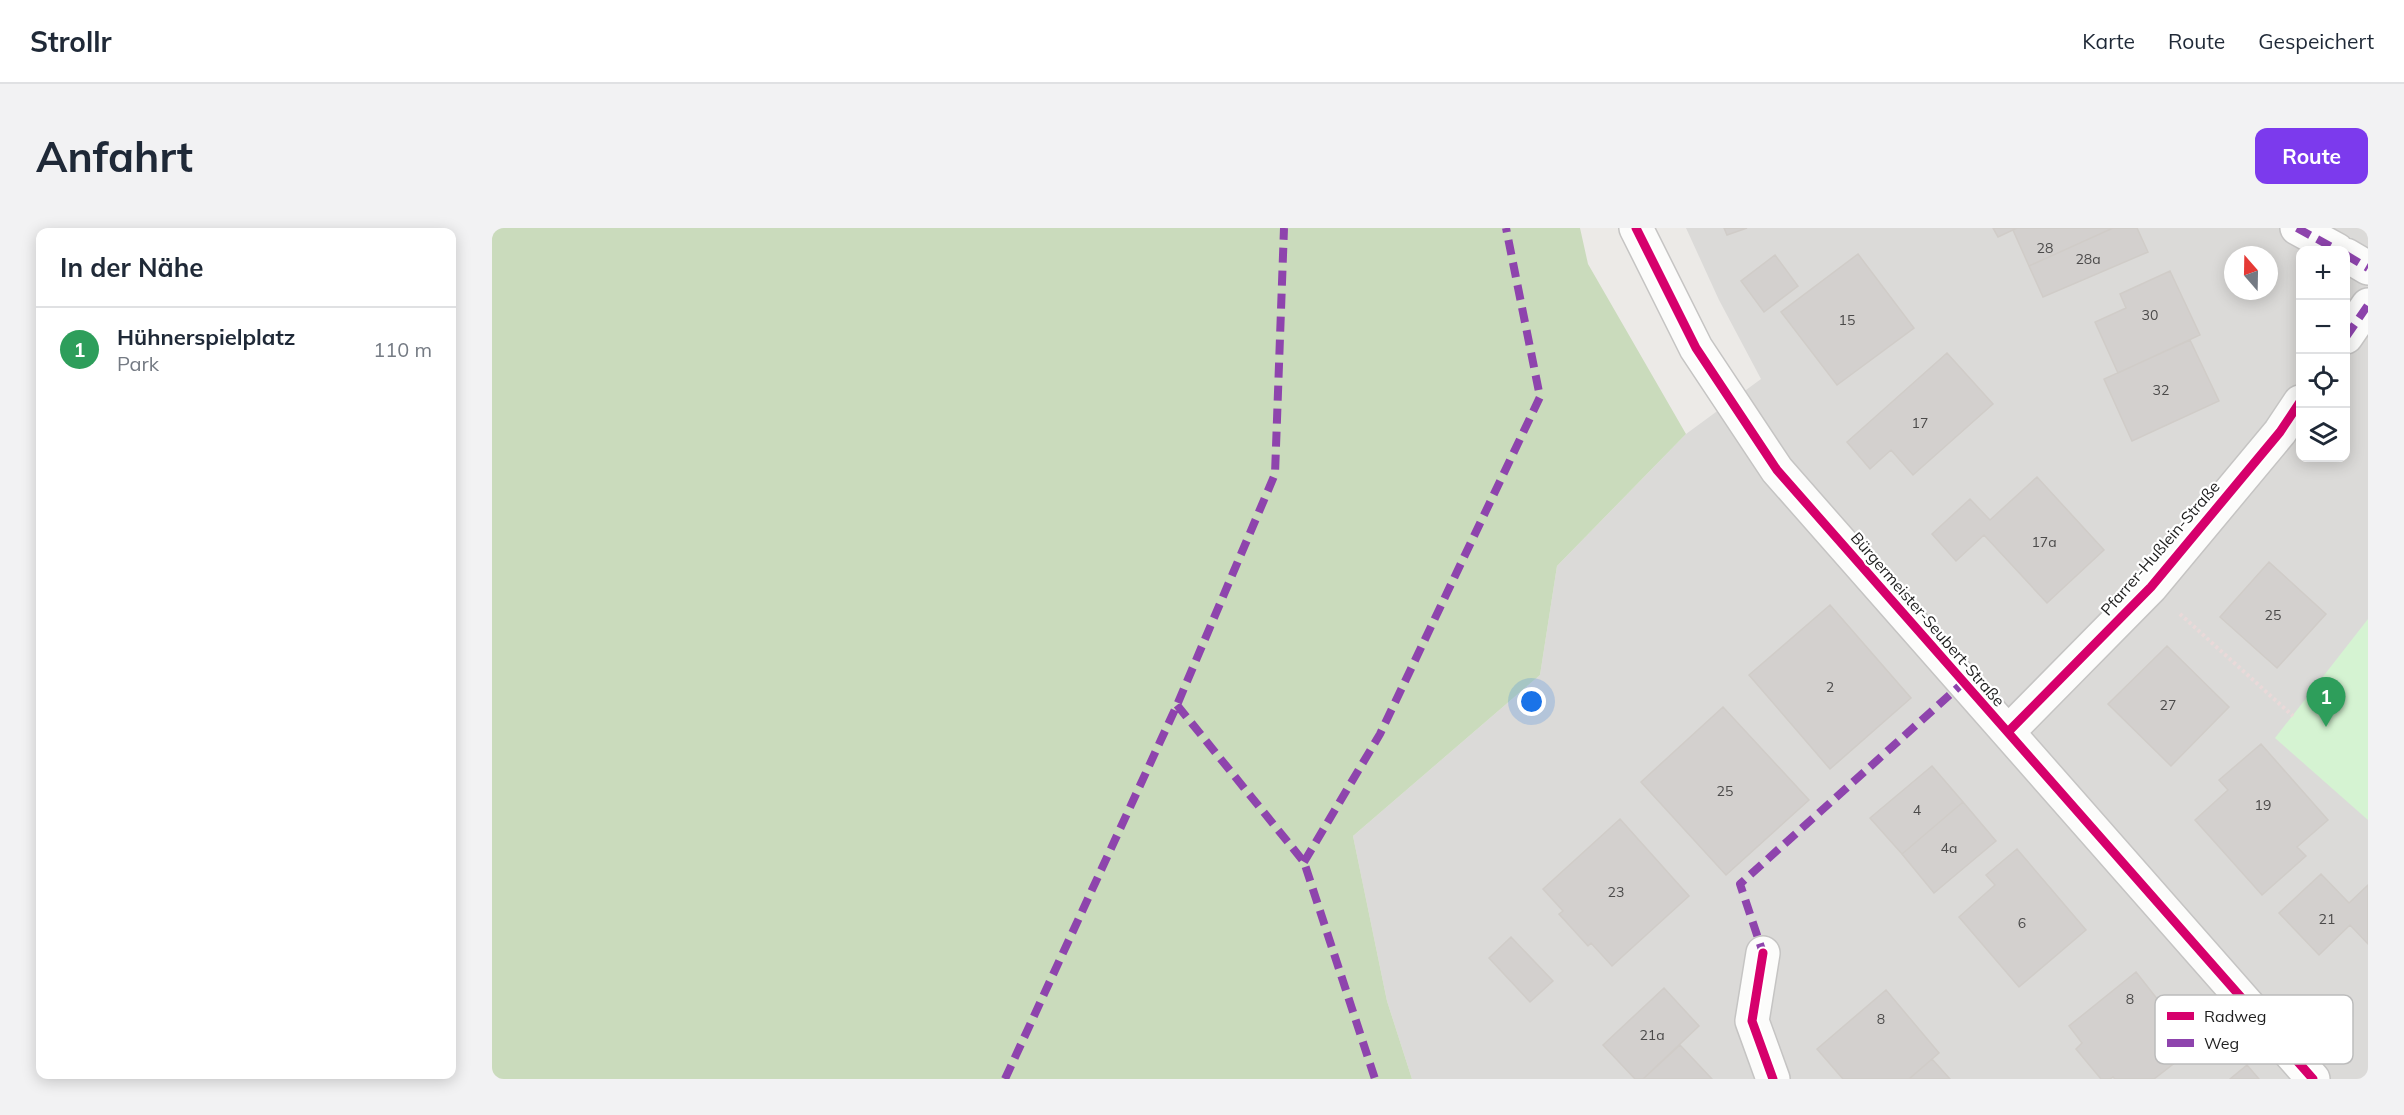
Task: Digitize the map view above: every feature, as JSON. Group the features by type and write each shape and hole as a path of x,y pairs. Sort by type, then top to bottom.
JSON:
{"street":[{"name":"Bürgermeister-Seubert-Straße","path":"1636,228 1696,348 1777,470 2239,995"},
{"path":"2297,228 2330,246"},
{"path":"2350,257 2368,268"},
{"path":"2350,332 2368,305"},
{"name":"Pfarrer-Hußlein-Straße","path":"2008,732 2151,587 2280,432 2297,408"},
{"path":"1763,953 1752,1021 1773,1079"},
{"name":"Bürgermeister-Seubert-Straße","path":"2300,1064 2313,1079"}],"path":[{"path":"2151,587 2293,716"}],"shaded area":[{"path":"1686,228 2368,228 2368,1079 1412,1079 1387,1001 1353,836 1540,675 1557,566 1686,434 1761,379 1719,300"}],"green space":[{"path":"492,228 1580,228 1588,264 1686,434 1557,566 1540,675 1353,836 1387,1001 1412,1079 492,1079"},
{"path":"2368,619 2368,820 2275,738"}],"building":[{"path":"1724,228 1747,228 1727,235"},
{"path":"1993,228 2017,228 1998,237"},
{"path":"2017,228 2113,228 2029,266 2013,230"},
{"path":"2113,228 2137,228 2148,252 2043,297 2029,266"},
{"path":"1858,254 1914,328 1837,385 1781,312"},
{"path":"1775,255 1798,286 1764,312 1741,281"},
{"path":"2170,271 2200,335 2118,373 2095,322 2126,308 2120,294"},
{"path":"2190,340 2219,401 2132,441 2104,379"},
{"path":"1947,353 1993,404 1913,475 1891,450 1870,469 1847,442"},
{"path":"2037,477 2104,550 2047,603 1984,535 1956,561 1932,534 1970,499 1990,520"},
{"path":"2269,562 2326,614 2277,668 2220,617"},
{"path":"1830,605 1911,698 1830,769 1749,675"},
{"path":"2167,646 2229,707 2171,766 2108,704"},
{"path":"1723,707 1809,800 1726,875 1641,782"},
{"path":"2261,744 2328,820 2297,847 2306,856 2262,895 2195,820 2228,790 2219,780"},
{"path":"1932,766 1963,802 1902,854 1870,818"},
{"path":"1963,802 1996,841 1934,893 1902,854"},
{"path":"1620,819 1689,896 1612,966 1591,943 1588,946 1559,914 1563,911 1543,889"},
{"path":"2017,849 2086,930 2019,987 1959,917 1995,885 1986,875"},
{"path":"2321,874 2349,903 2368,885 2368,944 2350,925 2319,955 2279,913"},
{"path":"1511,937 1553,981 1530,1002 1489,958"},
{"path":"2136,972 2155,996 2155,1064 2173,1064 2154,1079 2115,1079 2113,1077 2101,1079 2076,1049 2082,1043 2069,1026"},
{"path":"1664,988 1699,1026 1643,1079 1635,1079 1603,1045"},
{"path":"1886,990 1939,1053 1909,1079 1843,1079 1817,1049"},
{"path":"1680,1045 1712,1079 1643,1079"},
{"path":"1932,1059 1950,1079 1909,1079"},
{"path":"2247,1065 2259,1079 2230,1079"}],"marked path":[{"path":"1005,1079 1177,705 1275,474 1284,228"},
{"path":"1304,862 1380,734 1540,397 1506,228"},
{"path":"2297,228 2330,246"},
{"path":"2350,257 2368,268"},
{"path":"2350,331 2368,305"},
{"path":"1762,958 1763,953 1740,884 1964,682"},
{"path":"1177,705 1304,862 1375,1079"}],"cycle path":[{"path":"1636,228 1696,348 1777,470 2239,995"},
{"path":"2008,732 2151,587 2280,432 2296,408"},
{"path":"1763,953 1752,1021 1773,1079"},
{"path":"2300,1064 2313,1079"}],"place":[{"name":"Hühnerspielplatz","path":"2326,727"}]}
